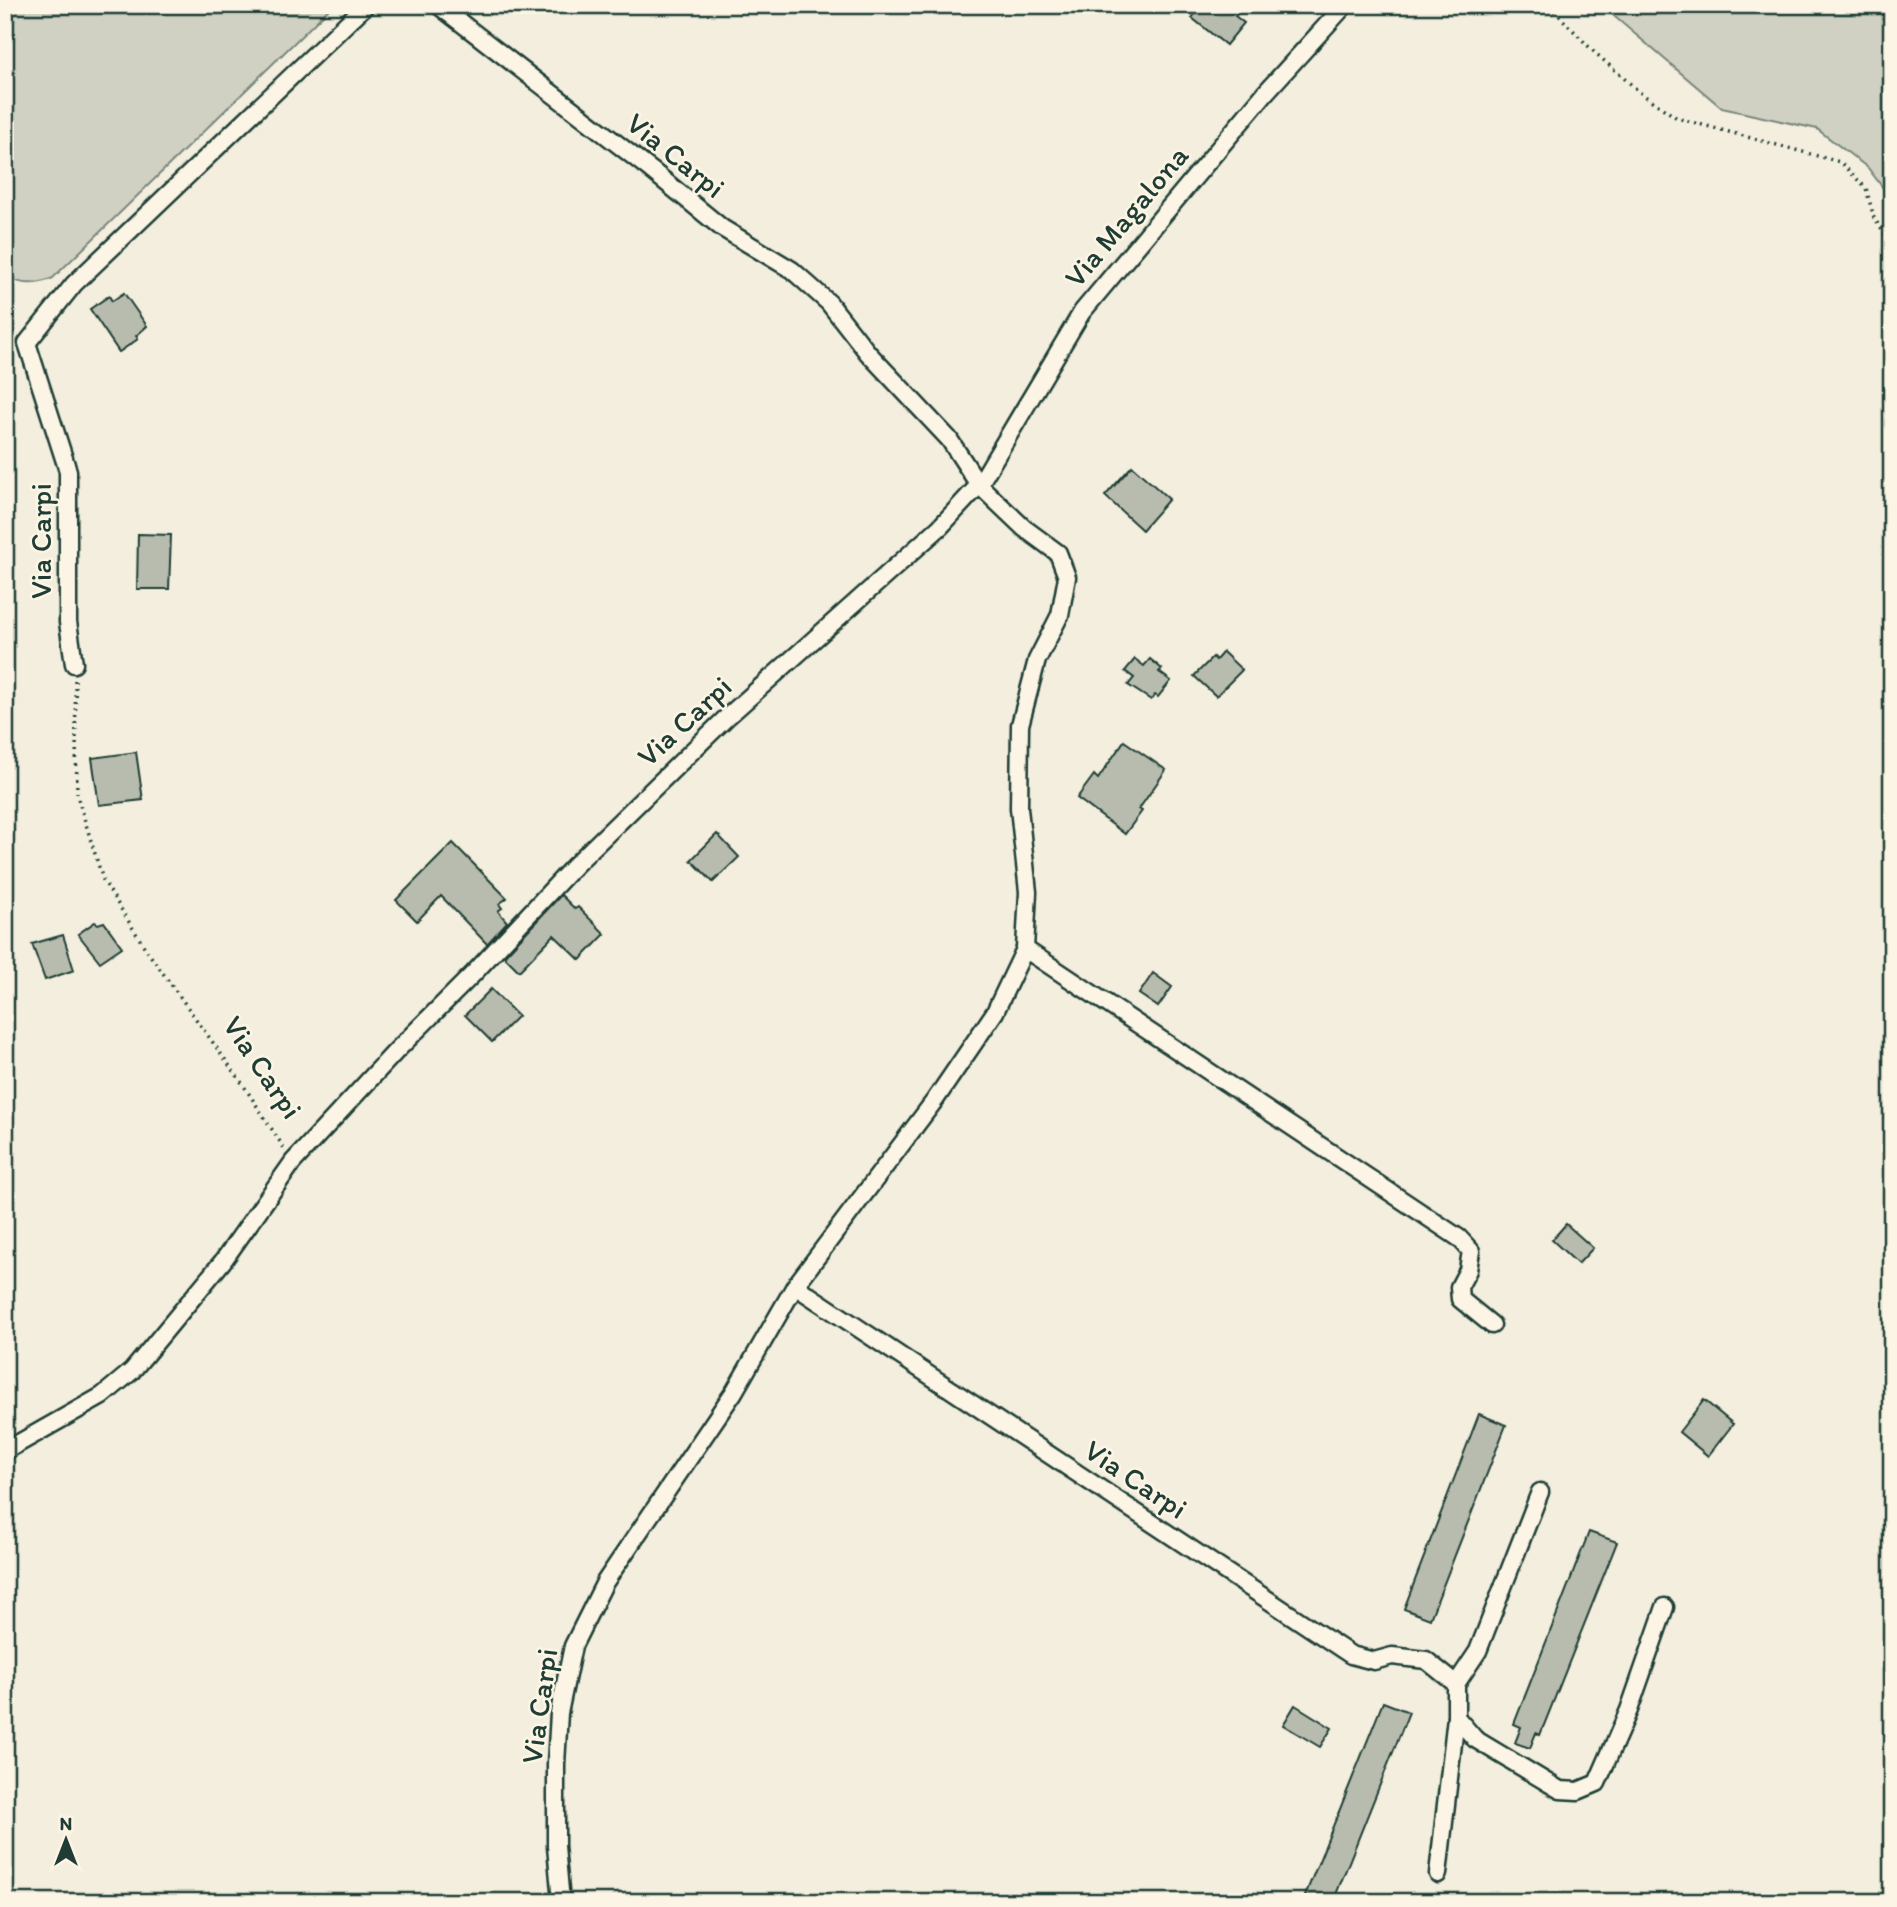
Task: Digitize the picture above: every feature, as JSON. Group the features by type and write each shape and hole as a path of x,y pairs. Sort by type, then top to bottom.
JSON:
{"street":[{"name":"Via Carpi","path":"74,664 68,622 68,471 27,343 74,284 366,5"},
{"name":"Via Carpi","path":"438,5 652,170 722,228 792,270 829,303 869,353 949,439 979,485 1024,528 1058,554 1067,577 1060,615 1037,660 1020,725 1019,808 1028,892 1025,949 995,1012 935,1100 795,1286 734,1392 605,1582 572,1646 559,1713 556,1764 556,1846 561,1902"},
{"name":"Via Magalona","path":"979,485 1082,312 1266,92 1345,5"},
{"name":"Via Carpi","path":"5,1451 102,1396 132,1371 223,1261 293,1162 575,864 726,718 940,527 979,485"},
{"path":"1025,949 1459,1237 1471,1251 1468,1269 1459,1287 1460,1299 1492,1325"},
{"name":"Via Carpi","path":"795,1286 1351,1655 1374,1661 1392,1656 1426,1660 1456,1684"},
{"path":"1438,1874 1456,1717 1456,1684 1478,1651 1540,1492"},
{"path":"1456,1717 1475,1739 1560,1790 1578,1791 1597,1783 1629,1710 1665,1606"}],"path":[{"path":"1549,5 1602,59 1642,94 1677,118 1840,162 1866,188 1874,218 1892,244"},
{"name":"Via Carpi","path":"74,664 76,795 103,880 147,951 242,1083 293,1162"}],"shaded area":[{"path":"14,5 333,5 53,278 29,283 5,275 5,14"},
{"path":"1601,5 1892,5 1892,200 1868,168 1817,129 1722,108"}],"building":[{"path":"1202,5 1228,5 1238,13 1235,16 1244,23 1226,45 1192,18"},
{"path":"124,293 147,326 136,336 138,339 119,352 90,309 109,296 112,301"},
{"path":"1132,466 1169,499 1142,530 1105,496"},
{"path":"138,534 171,535 169,589 137,589"},
{"path":"1223,652 1242,670 1216,696 1194,676 1213,657 1216,660"},
{"path":"1135,659 1144,666 1150,659 1162,669 1159,672 1171,681 1158,697 1155,695 1151,700 1128,685 1134,678 1125,671"},
{"path":"1124,741 1166,770 1125,834 1077,798 1094,775 1098,779"},
{"path":"136,752 143,800 99,805 92,758"},
{"path":"717,834 739,857 713,882 691,860"},
{"path":"453,843 507,898 499,904 502,908 498,911 507,922 487,944 441,896 417,921 396,900"},
{"path":"561,895 575,909 578,907 605,934 580,960 554,935 519,971 504,956"},
{"path":"95,922 104,922 122,947 100,962 78,934"},
{"path":"63,935 74,970 45,980 32,944"},
{"path":"1153,973 1172,987 1158,1007 1139,994"},
{"path":"491,989 518,1016 492,1042 465,1015"},
{"path":"1566,1224 1593,1248 1578,1264 1552,1240"},
{"path":"1704,1400 1733,1424 1708,1456 1679,1432"},
{"path":"1479,1414 1506,1425 1430,1619 1404,1609"},
{"path":"1589,1532 1617,1542 1540,1735 1536,1733 1530,1748 1515,1743 1521,1727 1514,1724"},
{"path":"1383,1702 1409,1712 1333,1902 1321,1902 1305,1896"},
{"path":"1295,1705 1332,1728 1320,1747 1283,1725"}]}
